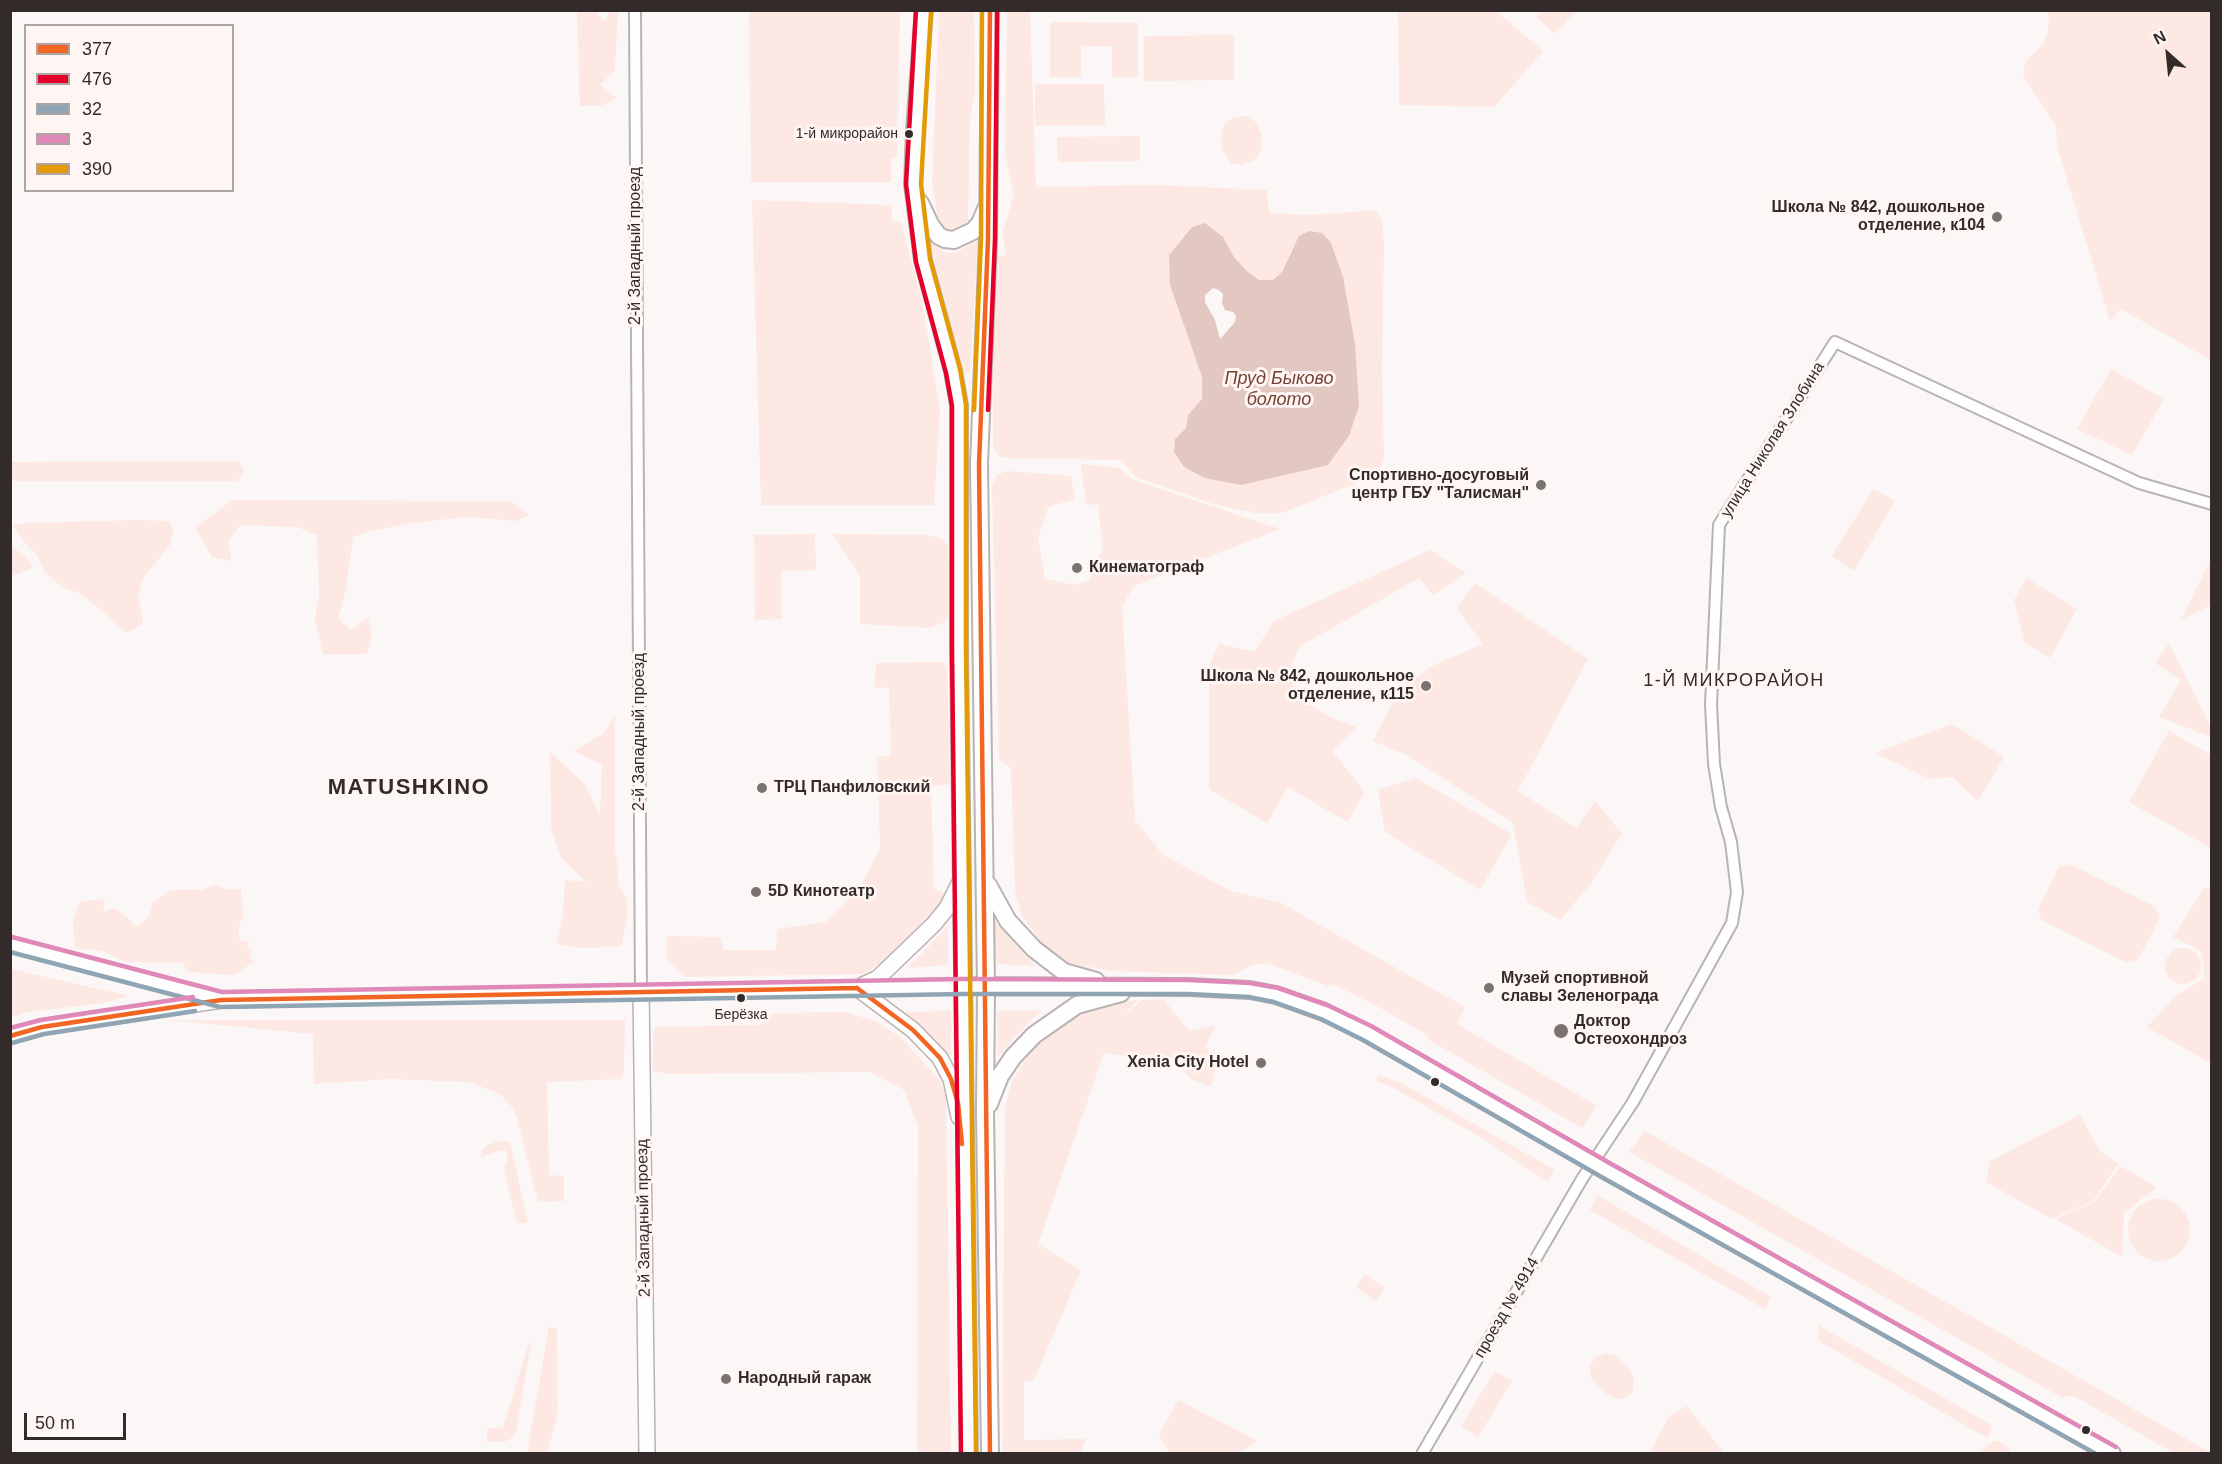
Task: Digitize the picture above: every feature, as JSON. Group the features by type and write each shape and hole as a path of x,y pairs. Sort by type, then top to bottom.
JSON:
{"main road":[{"path":"924,10 915,129 914,184 923,260 953,371 959,405 961,880 969,1454"},
{"path":"990,10 988,203 979,464 990,1454"},
{"path":"914,184 931,226 939,236 945,239 954,240 973,231 980,223 988,203"},
{"path":"985,878 1008,921 1034,949 1064,972 1095,981 1139,988"},
{"path":"857,988 878,978 934,924 947,908 961,880"},
{"path":"10,944 220,1000"},
{"path":"10,1036 42,1027 220,1000 963,986 1188,987 1250,990 1276,995 1324,1012 1368,1033 1593,1163 2112,1454"},
{"path":"857,988 913,1030 940,1058 951,1079 958,1103 965,1177"},
{"path":"985,1112 1000,1076 1013,1057 1034,1035 1077,1005 1139,988"},
{"name":"2-й Западный проезд","path":"641,991 647,1454"}],"street":[{"name":"2-й Западный проезд","path":"635,10 641,991"},
{"name":"улица Николая Злобина","path":"1593,1163 1633,1102 1732,923 1737,892 1731,842 1721,807 1714,764 1711,704 1719,525 1835,342 2139,483 2211,504"},
{"name":"проезд № 4914","path":"1422,1454 1593,1163"}],"shaded area":[{"path":"577,11 597,11 598,15 606,21 609,11 618,11 615,70 600,85 617,98 600,106 580,106"},
{"path":"749,11 900,11 897,156 891,159 891,182 751,182"},
{"path":"939,11 974,11 975,92 970,118 968,220 961,228 952,230 944,229 938,219 932,183"},
{"path":"1007,11 1030,11 1036,187 1157,185 1267,190 1269,213 1311,215 1375,210 1382,220 1384,244 1382,369 1384,459 1380,470 1369,478 1282,513 1257,513 1216,505 1135,477 1121,460 1003,458 996,453 993,444 992,256 1005,255 1003,231 1014,195 1005,155","holes":["1192,227 1223,237 1234,257 1259,280 1273,280 1282,272 1294,245 1359,406 1349,436 1328,465 1174,452 1175,439 1186,427 1188,415 1202,399 1202,377 1170,285 1169,254"]},
{"path":"1398,11 1496,11 1543,51 1494,107 1399,105"},
{"path":"1542,11 1576,11 1555,34 1536,17"},
{"path":"2047,11 2211,11 2211,360 2121,309 2110,321 2057,146 2056,126 2023,76 2025,62 2044,43 2048,30"},
{"path":"1050,22 1138,23 1138,77 1112,77 1112,46 1081,46 1081,77 1050,77"},
{"path":"1234,35 1234,80 1144,81 1144,36"},
{"path":"1035,84 1104,84 1105,125 1035,126"},
{"path":"1247,116 1257,123 1261,134 1262,145 1259,155 1253,161 1241,165 1231,163 1222,150 1221,137 1224,124 1234,117"},
{"path":"1140,136 1140,161 1058,162 1057,137"},
{"path":"752,200 892,205 892,220 901,222 922,301 940,410 934,505 761,505"},
{"path":"978,239 970,371 965,375 962,372 930,241 943,252 950,253 957,252"},
{"path":"2111,369 2164,399 2132,455 2077,429"},
{"path":"239,461 244,471 237,481 11,481 11,462"},
{"path":"1081,464 1119,468 1134,480 1280,529 1134,586 1122,606 1135,820 1163,855 1231,891 1281,903 1465,1007 1457,1024 1597,1106 1582,1128 1429,1040 1427,1035 1384,1010 1333,984 1328,986 1267,963 1252,965 1233,975 1110,971 1069,963 1042,943 1022,916 1015,892 1011,768 999,759 992,486 997,475 1007,471 1071,476 1075,499 1048,507 1038,538 1045,579 1074,585 1091,580 1092,568 1103,548 1098,505 1086,504"},
{"path":"1873,489 1895,501 1854,571 1832,556"},
{"path":"230,500 511,501 529,515 516,521 467,517 412,523 370,531 353,537 346,590 338,618 351,630 368,617 372,635 367,654 323,654 315,620 319,594 317,535 297,527 240,525 229,540 231,561 212,557 195,527"},
{"path":"170,521 173,533 170,545 143,578 138,597 143,617 142,624 127,633 90,601 79,593 62,587 43,570 38,556 24,542 13,525 28,523"},
{"path":"815,534 816,570 781,571 782,619 755,620 754,535"},
{"path":"832,534 926,535 941,538 948,545 949,616 943,623 930,628 860,624 860,576"},
{"path":"11,546 25,556 34,568 11,576"},
{"path":"1430,550 1466,573 1433,595 1419,578 1299,647 1288,675 1299,699 1333,718 1356,727 1332,751 1365,792 1347,822 1288,787 1267,823 1209,789 1209,666 1219,644 1254,652 1274,621"},
{"path":"2211,558 2211,605 2181,620"},
{"path":"2026,578 2077,609 2050,658 2024,642 2014,600"},
{"path":"1475,583 1588,659 1518,791 1576,828 1595,801 1622,833 1593,881 1560,920 1527,902 1513,823 1407,755 1373,741 1398,692 1432,666 1483,644 1457,608"},
{"path":"2169,643 2211,728 2211,737 2159,717 2181,680 2155,663"},
{"path":"942,662 947,667 950,784 931,786 934,889 949,895 885,961 862,974 685,977 666,958 667,936 720,937 724,950 776,950 777,929 825,922 860,888 880,848 877,757 891,756 889,688 875,687 876,663"},
{"path":"615,714 615,849 618,885 626,897 628,912 622,944 614,947 582,948 557,944 563,915 565,880 586,882 561,858 551,827 550,752 585,784 600,816 602,765 574,751 604,733"},
{"path":"1952,724 2004,757 1978,801 1952,777 1930,779 1875,753"},
{"path":"2169,731 2211,755 2211,848 2129,802"},
{"path":"1416,778 1512,834 1480,890 1385,832 1378,790"},
{"path":"2070,864 2154,906 2160,917 2138,960 2127,963 2041,920 2038,909 2059,867"},
{"path":"214,885 227,889 241,889 243,916 238,930 240,940 250,942 246,948 252,950 249,958 255,961 234,975 189,972 182,963 125,962 102,951 75,948 73,922 80,901 105,899 103,912 114,908 136,927 148,918 153,902 171,890 201,890"},
{"path":"2211,886 2212,1060 2208,1062 2147,1027 2177,995 2205,978 2201,951 2173,937 2203,889"},
{"path":"994,920 1035,966 998,964 995,957"},
{"path":"948,926 948,965 907,968 928,947"},
{"path":"2183,948 2195,954 2201,966 2195,978 2183,984 2171,978 2165,966 2171,954"},
{"path":"11,969 129,996 104,1003 28,1012 11,1017"},
{"path":"1163,999 1190,1031 1215,1025 1206,1047 1217,1063 1211,1087 1191,1079 1174,1061 1104,1053 1038,1244 1081,1270 1034,1380 1024,1382 1024,1440 1086,1439 1080,1453 1002,1454 1005,1107 1013,1079 1027,1057 1059,1023 1091,1004 1138,1000 1121,1018 1142,1000"},
{"path":"1042,1010 1013,1039 998,1057 997,1011"},
{"path":"951,1011 951,1056 903,1012"},
{"path":"844,1012 875,1021 899,1036 940,1080 946,1098 951,1453 917,1453 918,1127 904,1090 870,1072 669,1074 653,1071 653,1033 656,1027 758,1025 774,1013"},
{"path":"168,1020 625,1020 624,1072 621,1079 547,1082 549,1175 564,1176 564,1201 538,1202 517,1118 512,1107 500,1094 469,1082 391,1079 314,1084 313,1034"},
{"path":"1379,1075 1400,1082 1555,1170 1547,1182 1479,1136 1375,1080"},
{"path":"2080,1115 2100,1151 2118,1164 2093,1201 2052,1219 1986,1182 1990,1161"},
{"path":"1645,1131 2211,1453 2174,1453 2074,1396 2061,1397 1629,1152"},
{"path":"495,1140 510,1142 528,1223 517,1223 503,1166 507,1165 507,1151 497,1151 481,1157 482,1149"},
{"path":"2120,1166 2157,1187 2124,1213 2122,1257 2056,1219 2095,1201"},
{"path":"1597,1195 1771,1297 1765,1309 1590,1210"},
{"path":"2159,1199 2171,1201 2181,1208 2188,1218 2190,1230 2188,1242 2181,1252 2171,1259 2159,1261 2147,1259 2137,1252 2130,1242 2128,1230 2130,1218 2137,1208 2147,1201"},
{"path":"1365,1274 1385,1288 1376,1301 1356,1287"},
{"path":"1818,1325 1993,1426 1987,1438 1819,1341"},
{"path":"549,1326 557,1330 558,1413 547,1453 527,1453"},
{"path":"529,1342 531,1344 516,1432 512,1438 504,1442 487,1442 487,1429 503,1427"},
{"path":"1606,1353 1615,1355 1633,1375 1633,1391 1625,1398 1618,1399 1608,1395 1591,1378 1590,1367 1595,1357"},
{"path":"1495,1371 1512,1381 1478,1437 1461,1426"},
{"path":"1178,1400 1256,1442 1238,1453 1169,1453 1159,1435"},
{"path":"1687,1406 1724,1453 1650,1453 1669,1416"},
{"path":"1993,1441 2000,1442 2011,1453 1979,1453"}],"water":[{"name":"Пруд Быково болото","path":"1205,223 1223,237 1234,257 1259,280 1273,280 1282,272 1299,236 1309,231 1322,233 1331,243 1343,277 1355,344 1359,406 1349,436 1328,465 1241,485 1205,478 1184,467 1174,452 1175,439 1186,428 1188,415 1202,399 1202,377 1170,285 1169,255 1192,227","holes":["1213,288 1223,294 1222,303 1225,310 1233,312 1236,316 1235,322 1220,339 1215,320 1205,302 1205,295"]}],"transit line":[{"name":"476","path":"916,10 906,184 916,262 946,373 952,406 952,649 961,1454"},
{"name":"390","path":"974,410 981,239 982,10"},
{"name":"377","path":"990,10 988,239 979,464 990,1454"},
{"name":"476","path":"988,410 995,239 997,10"},
{"name":"390","path":"931,11 921,184 930,259 960,369 966,405 966,649 976,1454"},
{"name":"3","path":"12,937 222,992 963,979 1188,980 1250,983 1278,988 1327,1005 1371,1026 1613,1165 2116,1447"},
{"name":"32","path":"10,952 220,1007 963,994 1188,994 1249,997 1274,1002 1321,1019 1363,1040 1605,1179 2096,1454"},
{"name":"377","path":"857,988 913,1030 940,1058 951,1079 958,1103 962,1144"},
{"name":"377","path":"10,1036 42,1027 221,1000 857,988"},
{"name":"3","path":"10,1028 41,1020 193,997"},
{"name":"32","path":"12,1043 44,1034 195,1011"}],"place":[{"name":"1-й микрорайон","path":"909,134"},
{"name":"Школа № 842, дошкольное отделение, к104","path":"1997,217"},
{"name":"Спортивно-досуговый центр ГБУ \"Талисман\"","path":"1541,485"},
{"name":"Кинематограф","path":"1077,568"},
{"name":"Школа № 842, дошкольное отделение, к115","path":"1426,686"},
{"name":"ТРЦ Панфиловский","path":"762,788"},
{"name":"5D Кинотеатр","path":"756,892"},
{"name":"Музей спортивной славы Зеленограда","path":"1489,988"},
{"name":"Берёзка","path":"741,998"},
{"name":"Доктор Остеохондроз","path":"1561,1031"},
{"name":"Xenia City Hotel","path":"1261,1063"},
{"name":"Народный гараж","path":"726,1379"}],"district":[{"name":"1-Й МИКРОРАЙОН","path":"1734,681"},
{"name":"MATUSHKINO","path":"409,788"}]}
